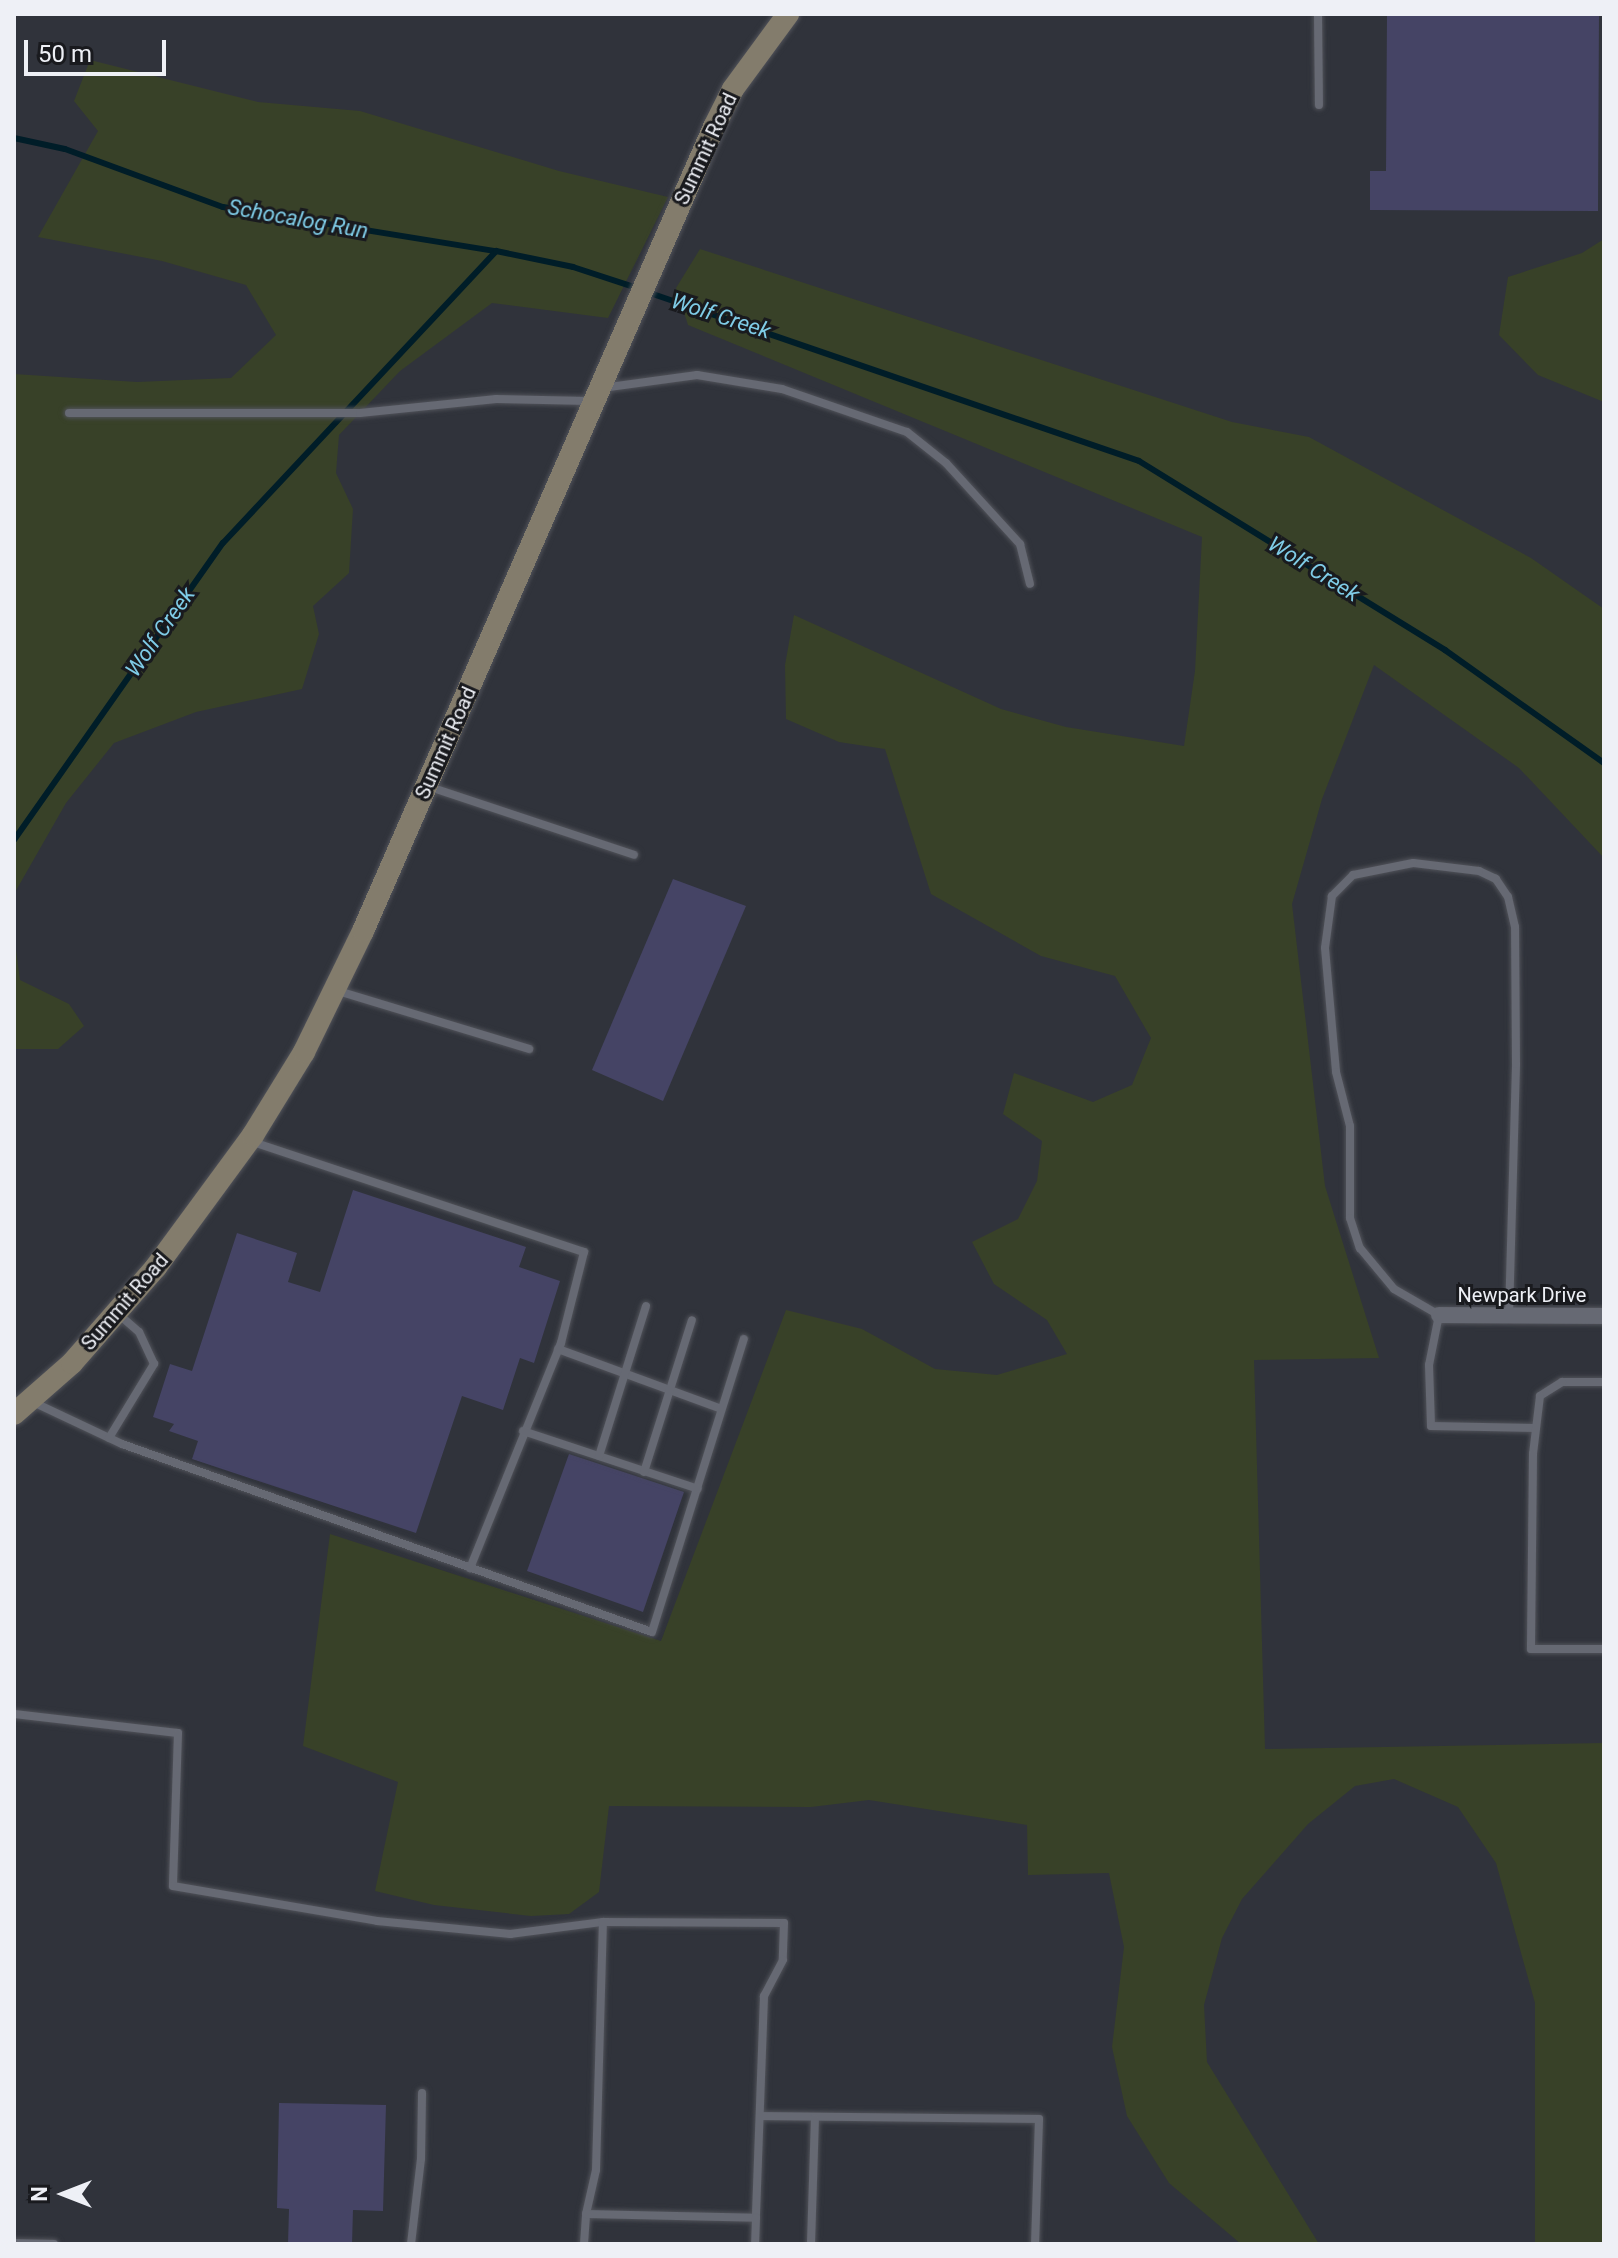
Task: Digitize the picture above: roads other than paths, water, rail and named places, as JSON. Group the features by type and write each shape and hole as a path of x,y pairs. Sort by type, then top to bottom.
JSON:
{"street":[{"name":"Summit Road","path":"22,1408 117,1312 200,1212 304,1052 427,786 733,89 788,14"},
{"name":"Newpark Drive","path":"1439,1315 1604,1316"}],"lane":[{"path":"1318,14 1319,105"},
{"path":"69,413 360,413 496,399 598,395 697,375 782,389 907,432 946,463 1020,544 1030,584"},
{"path":"427,786 634,855"},
{"path":"1509,1316 1516,1155 1515,927 1508,897 1496,879 1479,871 1413,863 1353,875 1342,885 1326,911 1325,948 1336,1072 1350,1126 1350,1218 1360,1248 1394,1289 1439,1315 1429,1365 1431,1426 1536,1428"},
{"path":"334,990 529,1049"},
{"path":"249,1141 584,1252 558,1349 470,1568"},
{"path":"599,1456 646,1306"},
{"path":"109,1438 154,1364 139,1332 117,1312"},
{"path":"644,1472 692,1320"},
{"path":"22,1408 652,1632 698,1489 719,1408 744,1339"},
{"path":"558,1349 719,1408"},
{"path":"1604,1382 1562,1382 1540,1396 1536,1428 1531,1649 1604,1649"},
{"path":"523,1431 698,1489"},
{"path":"14,1714 178,1733 173,1886 377,1921 510,1934 603,1922 784,1923 783,1960 764,1996 755,2244"},
{"path":"584,2244 586,2214 596,2170 603,1922"},
{"path":"411,2244 422,2093"},
{"path":"760,2116 1039,2119 1035,2244"},
{"path":"811,2244 815,2118"},
{"path":"586,2214 756,2218"},
{"path":"14,2243 54,2244"}],"waterway":[{"name":"Schocalog Run","path":"14,138 65,149 223,207 495,251"},
{"name":"Wolf Creek","path":"14,840 223,543 496,251 573,267 637,288"},
{"name":"Wolf Creek","path":"647,292 1139,461 1445,650 1604,763"}]}
